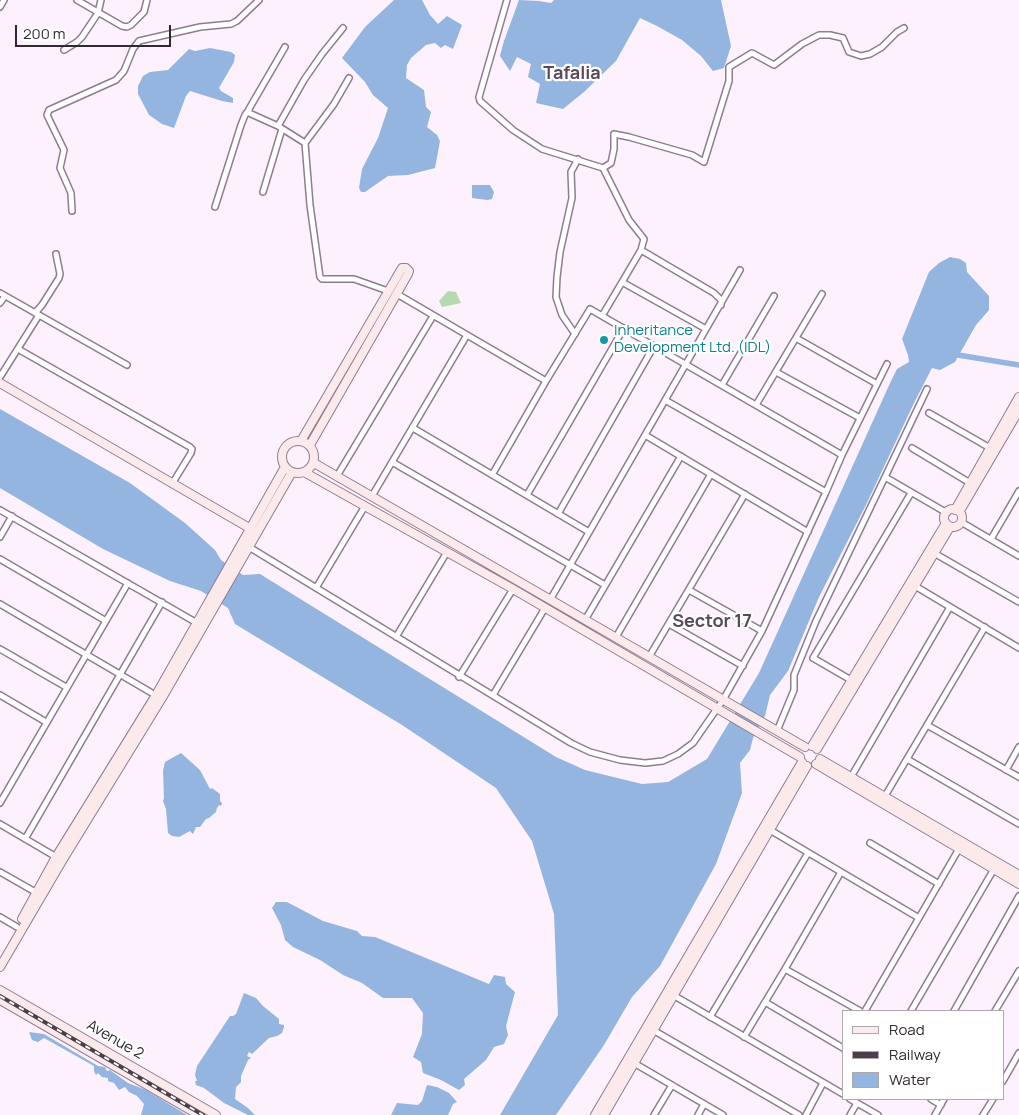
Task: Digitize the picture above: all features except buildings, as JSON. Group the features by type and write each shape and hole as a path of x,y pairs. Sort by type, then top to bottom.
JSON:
{"street":[{"path":"0,7 4,0"},
{"path":"77,0 127,27 144,12 147,0"},
{"path":"64,50 82,37 98,12 101,0"},
{"path":"72,211 71,193 60,168 64,150 47,115 49,110 116,80 124,71 139,41 200,27 232,24 259,0"},
{"path":"507,0 478,99 512,130 538,147 603,168 629,220 644,239 641,250 602,316"},
{"path":"263,192 280,128 304,80 343,28"},
{"path":"603,168 611,163 614,149 614,134 692,154 704,162 729,81 729,67 752,53 774,65 802,44 819,35 830,35 843,38 849,52 862,56 882,47 897,32 904,28"},
{"path":"215,206 244,115 285,48"},
{"path":"349,78 334,104 305,143 305,162 320,277 354,279 388,291"},
{"path":"248,111 305,143"},
{"path":"575,334 562,315 556,297 556,277 572,198 571,172 578,160"},
{"path":"641,250 714,293 720,300 720,305"},
{"path":"0,377 59,278 56,254"},
{"path":"301,441 388,291 402,268 406,268 409,271 408,274 310,445"},
{"path":"550,600 740,270"},
{"path":"622,282 706,329"},
{"path":"0,303 2,294 126,365"},
{"path":"397,294 546,381"},
{"path":"756,405 822,294"},
{"path":"722,385 774,296"},
{"path":"492,475 590,309 842,455"},
{"path":"337,476 433,316"},
{"path":"527,495 624,328"},
{"path":"372,496 467,335"},
{"path":"796,338 877,384"},
{"path":"558,514 654,346"},
{"path":"18,349 190,447 192,449 191,453 172,484"},
{"path":"244,551 316,588 580,748 608,757 645,763 663,761 686,748 698,738 724,701 762,631 842,455 887,364"},
{"path":"776,372 860,418"},
{"path":"0,383 251,529"},
{"path":"777,731 794,690 794,675 816,621 927,389"},
{"path":"957,511 970,483 1019,397"},
{"path":"666,400 826,492"},
{"path":"885,477 947,513 957,511 1019,410"},
{"path":"929,413 990,448"},
{"path":"413,428 589,532"},
{"path":"645,435 808,532"},
{"path":"304,472 314,462 314,453 310,445 301,441 294,441 285,447 282,457 289,469 304,472 513,589 772,740 803,762 818,762 885,796 1019,884"},
{"path":"912,448 970,483"},
{"path":"585,620 681,456"},
{"path":"314,462 724,701 811,748 818,762 961,846 1019,875"},
{"path":"392,462 605,584"},
{"path":"244,551 251,529 289,469"},
{"path":"0,957 36,893 59,859 159,696 244,551 289,469"},
{"path":"616,637 710,474"},
{"path":"990,539 1019,491"},
{"path":"851,680 813,658 911,493"},
{"path":"649,657 745,494"},
{"path":"316,588 365,506"},
{"path":"0,510 197,622"},
{"path":"948,525 955,527 961,522 962,517 957,511"},
{"path":"604,1115 770,830 803,762 801,751 811,748 915,586 948,525 945,518 947,513"},
{"path":"0,537 12,516"},
{"path":"961,522 1019,556"},
{"path":"811,748 851,680 948,525"},
{"path":"396,638 447,552"},
{"path":"934,553 1019,602"},
{"path":"0,559 106,621"},
{"path":"0,803 128,583"},
{"path":"915,586 1019,648"},
{"path":"459,676 513,589"},
{"path":"689,590 762,631"},
{"path":"25,839 162,602"},
{"path":"0,604 159,696"},
{"path":"850,777 950,607"},
{"path":"493,695 545,608"},
{"path":"173,672 197,622 206,614"},
{"path":"669,624 743,666"},
{"path":"885,796 984,627"},
{"path":"0,649 66,687"},
{"path":"0,695 46,722"},
{"path":"927,725 1019,778"},
{"path":"1006,770 1019,747"},
{"path":"907,758 1019,824"},
{"path":"595,1115 803,762"},
{"path":"0,824 59,859"},
{"path":"770,830 919,918"},
{"path":"870,843 939,884"},
{"path":"866,1010 961,846"},
{"path":"710,1017 808,852"},
{"path":"0,967 59,859"},
{"path":"912,1010 994,869"},
{"path":"0,872 36,893"},
{"path":"744,1037 841,872"},
{"path":"955,1010 1019,896"},
{"path":"0,917 17,927"},
{"path":"785,969 858,1010"},
{"path":"996,1010 1018,975"},
{"name":"Avenue 2","path":"0,990 216,1115"},
{"path":"673,995 842,1093"},
{"name":"Avenue 2","path":"0,1000 200,1115"},
{"path":"765,1002 842,1047"},
{"path":"653,1030 799,1115"},
{"path":"1004,1079 1019,1053"},
{"path":"634,1063 723,1115"},
{"path":"806,1115 823,1083"},
{"path":"654,1115 672,1085"},
{"path":"852,1100 878,1115"},
{"path":"933,1100 941,1105"},
{"path":"935,1115 944,1100"},
{"path":"983,1115 992,1100"},
{"path":"850,1115 857,1103"},
{"path":"698,1115 704,1104"}],"green space":[{"path":"448,291 456,292 461,303 442,307 439,301"}],"water":[{"path":"394,0 422,0 430,15 438,24 447,16 462,25 453,49 445,45 441,48 435,43 426,45 411,58 407,65 406,78 424,90 426,107 431,112 427,127 437,135 440,141 435,168 408,175 388,176 365,192 361,192 359,188 362,169 378,138 388,108 373,95 365,82 342,58 365,27"},
{"path":"519,0 551,3 554,0 721,0 731,46 724,68 713,71 701,56 682,40 640,18 616,61 563,109 536,103 540,84 528,77 531,64 517,57 510,71 500,56"},
{"path":"210,48 231,52 235,55 234,62 219,88 233,98 233,103 190,91 186,96 174,128 162,124 149,115 138,94 138,86 143,76 150,72 168,70 189,49 195,51"},
{"path":"472,185 490,185 494,192 492,199 472,198"},
{"path":"950,257 960,259 966,263 967,272 989,296 989,310 976,325 955,362 940,370 932,368 819,597 788,671 770,695 765,716 753,738 750,750 740,763 742,793 716,864 660,966 632,997 604,1045 556,1115 500,1115 558,1015 554,914 532,841 496,788 402,725 235,624 228,608 201,591 170,581 103,549 0,488 0,409 130,483 185,523 215,550 221,560 243,575 260,574 556,757 585,770 642,784 668,782 707,759 759,673 891,381 897,369 909,362 902,339 929,272 939,263"},
{"path":"181,753 200,770 210,789 212,788 220,794 220,801 222,803 216,812 206,819 200,827 196,827 193,834 190,831 179,837 168,833 166,809 163,801 163,771 165,762"},
{"path":"276,902 287,902 323,921 357,931 362,936 375,937 489,984 494,975 505,977 506,984 515,992 506,1026 508,1035 504,1044 494,1047 486,1060 464,1079 465,1085 459,1090 423,1073 421,1062 413,1057 422,1034 423,1013 412,998 383,998 362,983 343,975 320,960 293,947 285,940 281,925 272,908"},
{"path":"244,993 256,998 279,1019 279,1024 284,1025 282,1033 269,1038 252,1054 249,1052 247,1056 251,1058 248,1060 241,1076 241,1082 236,1087 235,1099 255,1115 248,1115 224,1103 204,1088 196,1085 195,1081 197,1081 195,1075 197,1066 230,1016 236,1014"},
{"path":"29,1032 44,1034 98,1066 105,1067 107,1071 110,1070 128,1083 146,1090 187,1115 141,1115 144,1104 125,1087 119,1090 114,1083 108,1081 108,1078 102,1077 98,1073 96,1075 94,1066 44,1038 38,1042 32,1040"},
{"path":"427,1085 437,1087 449,1093 457,1102 453,1104 448,1115 391,1115 397,1103 418,1105 422,1101"}],"waterway":[{"path":"952,354 1019,365"}],"railway":[{"path":"0,996 203,1115"}],"place":[{"name":"Inheritance Development Ltd. (IDL)","path":"604,340"}],"district":[{"name":"Tafalia","path":"572,74"},
{"name":"Sector 17","path":"712,622"}]}
